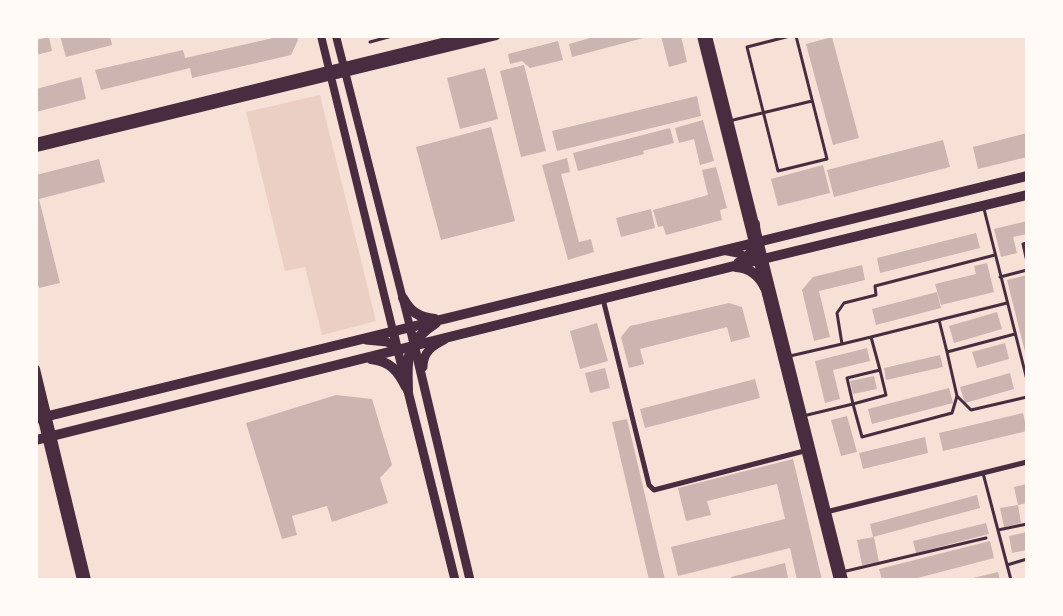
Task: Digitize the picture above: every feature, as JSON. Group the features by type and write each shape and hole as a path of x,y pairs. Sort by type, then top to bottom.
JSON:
{"main road":[{"path":"42,418 1027,176"},
{"path":"45,438 1027,195"},
{"path":"755,224 763,236 774,238"},
{"path":"755,224 756,261"},
{"path":"730,267 742,268 753,272 767,287"},
{"path":"403,298 409,308 421,316 431,319 446,318"},
{"path":"406,348 426,329 446,318"},
{"path":"410,327 406,348 408,390 455,580"},
{"path":"394,332 406,348 424,385"},
{"path":"450,338 434,346 426,353 423,362 424,385 470,580"},
{"path":"359,340 380,340 406,348"},
{"path":"365,359 390,364 396,370 408,390"}],"street":[{"path":"321,36 394,332"},
{"path":"336,36 410,327"},
{"path":"344,70 467,36"},
{"path":"36,142 496,36"},
{"path":"701,36 755,224"},
{"path":"708,36 726,121 756,244 756,261 767,287 840,576"},
{"path":"36,148 330,73"},
{"path":"722,251 734,252 756,261"},
{"path":"603,299 649,485 654,490 809,450"},
{"path":"36,369 45,438 81,580"},
{"path":"36,395 42,418"},
{"path":"45,438 87,580"},
{"path":"824,512 1027,462"}],"lane":[{"path":"370,42 392,36"},
{"path":"790,36 747,47 778,171 827,159 796,36"},
{"path":"726,121 812,101"},
{"path":"983,206 1027,380"},
{"path":"1027,243 1023,244 1027,262"},
{"path":"842,344 837,313 844,303 876,295 875,286 995,256"},
{"path":"1000,277 1027,270"},
{"path":"785,358 1007,303"},
{"path":"880,370 847,378 862,437 952,412 957,396 939,320"},
{"path":"947,352 1015,334"},
{"path":"800,417 886,395 871,337"},
{"path":"957,396 971,410 1027,397"},
{"path":"983,472 1010,580"},
{"path":"998,530 1027,524"},
{"path":"840,576 986,538"},
{"path":"1007,564 1027,559"}],"shaded area":[{"path":"320,95 376,321 322,335 305,267 285,271 246,112"}],"building":[{"path":"60,36 110,36 112,45 66,57"},
{"path":"273,36 297,36 298,40 291,55 192,78 190,68 101,90 95,70 183,50 185,58 273,38"},
{"path":"597,36 647,37 572,57 569,44"},
{"path":"661,36 681,36 687,62 669,67"},
{"path":"49,37 52,51 36,55 36,40"},
{"path":"832,37 859,138 833,145 806,44"},
{"path":"558,41 563,60 530,68 522,61 510,64 508,54"},
{"path":"524,65 546,151 521,157 500,71"},
{"path":"485,68 498,119 460,129 447,78"},
{"path":"81,77 86,99 36,112 36,89"},
{"path":"697,96 701,116 557,151 552,131"},
{"path":"703,120 714,161 700,165 694,139 679,143 675,128"},
{"path":"491,127 515,221 441,240 416,147"},
{"path":"670,128 674,143 643,151 644,154 578,171 573,153"},
{"path":"1027,133 1027,157 978,169 973,147"},
{"path":"943,140 950,167 834,197 827,170"},
{"path":"567,158 570,172 561,174 579,242 591,239 594,252 568,260 542,165"},
{"path":"99,159 105,182 39,199 60,283 39,288 36,279 36,175"},
{"path":"823,165 830,193 778,206 771,179"},
{"path":"716,167 727,208 720,210 722,220 666,235 663,226 658,227 653,210 708,195 702,170"},
{"path":"651,209 655,228 621,237 616,218"},
{"path":"1027,221 1027,234 1013,237 1017,253 1001,257 994,229"},
{"path":"976,233 980,248 880,273 877,258"},
{"path":"987,263 994,292 941,305 935,284 976,274 974,266"},
{"path":"862,265 865,280 819,291 830,337 814,341 802,290 813,277"},
{"path":"1027,275 1027,293 1025,293 1027,301 1026,356 1007,280"},
{"path":"937,292 941,308 876,325 872,309"},
{"path":"729,303 742,307 750,337 731,342 727,327 640,349 644,364 629,368 621,337 630,326"},
{"path":"997,312 1002,329 954,343 949,326"},
{"path":"597,323 608,361 580,369 570,331"},
{"path":"1005,343 1009,359 977,368 972,352"},
{"path":"867,348 870,361 833,370 840,399 825,403 815,361"},
{"path":"940,355 943,367 886,380 884,368"},
{"path":"605,368 610,388 590,393 585,373"},
{"path":"1010,373 1014,389 965,403 960,387"},
{"path":"874,376 877,389 853,394 850,381"},
{"path":"755,379 760,398 645,428 640,409"},
{"path":"949,388 953,403 872,424 868,409"},
{"path":"336,395 372,399 392,465 380,478 388,503 332,522 327,506 292,516 297,535 282,539 246,423"},
{"path":"1023,413 1027,431 943,451 939,433"},
{"path":"847,416 857,452 841,456 831,420"},
{"path":"627,419 665,580 649,580 612,422"},
{"path":"925,437 928,453 863,469 859,453"},
{"path":"793,459 822,580 797,580 790,548 678,576 671,547 785,519 777,484 707,501 711,515 686,521 678,488"},
{"path":"1027,484 1027,503 1018,505 1014,487"},
{"path":"977,495 980,508 873,537 870,524"},
{"path":"1018,505 1021,523 1004,527 1000,508"},
{"path":"986,523 989,534 916,553 913,541"},
{"path":"1027,532 1027,550 1012,553 1009,536"},
{"path":"874,537 879,562 862,565 857,540"},
{"path":"990,541 994,558 910,580 882,580 879,569"},
{"path":"785,563 788,578 781,580 732,580 731,577"},
{"path":"998,572 1000,580 969,580 969,579"}]}
